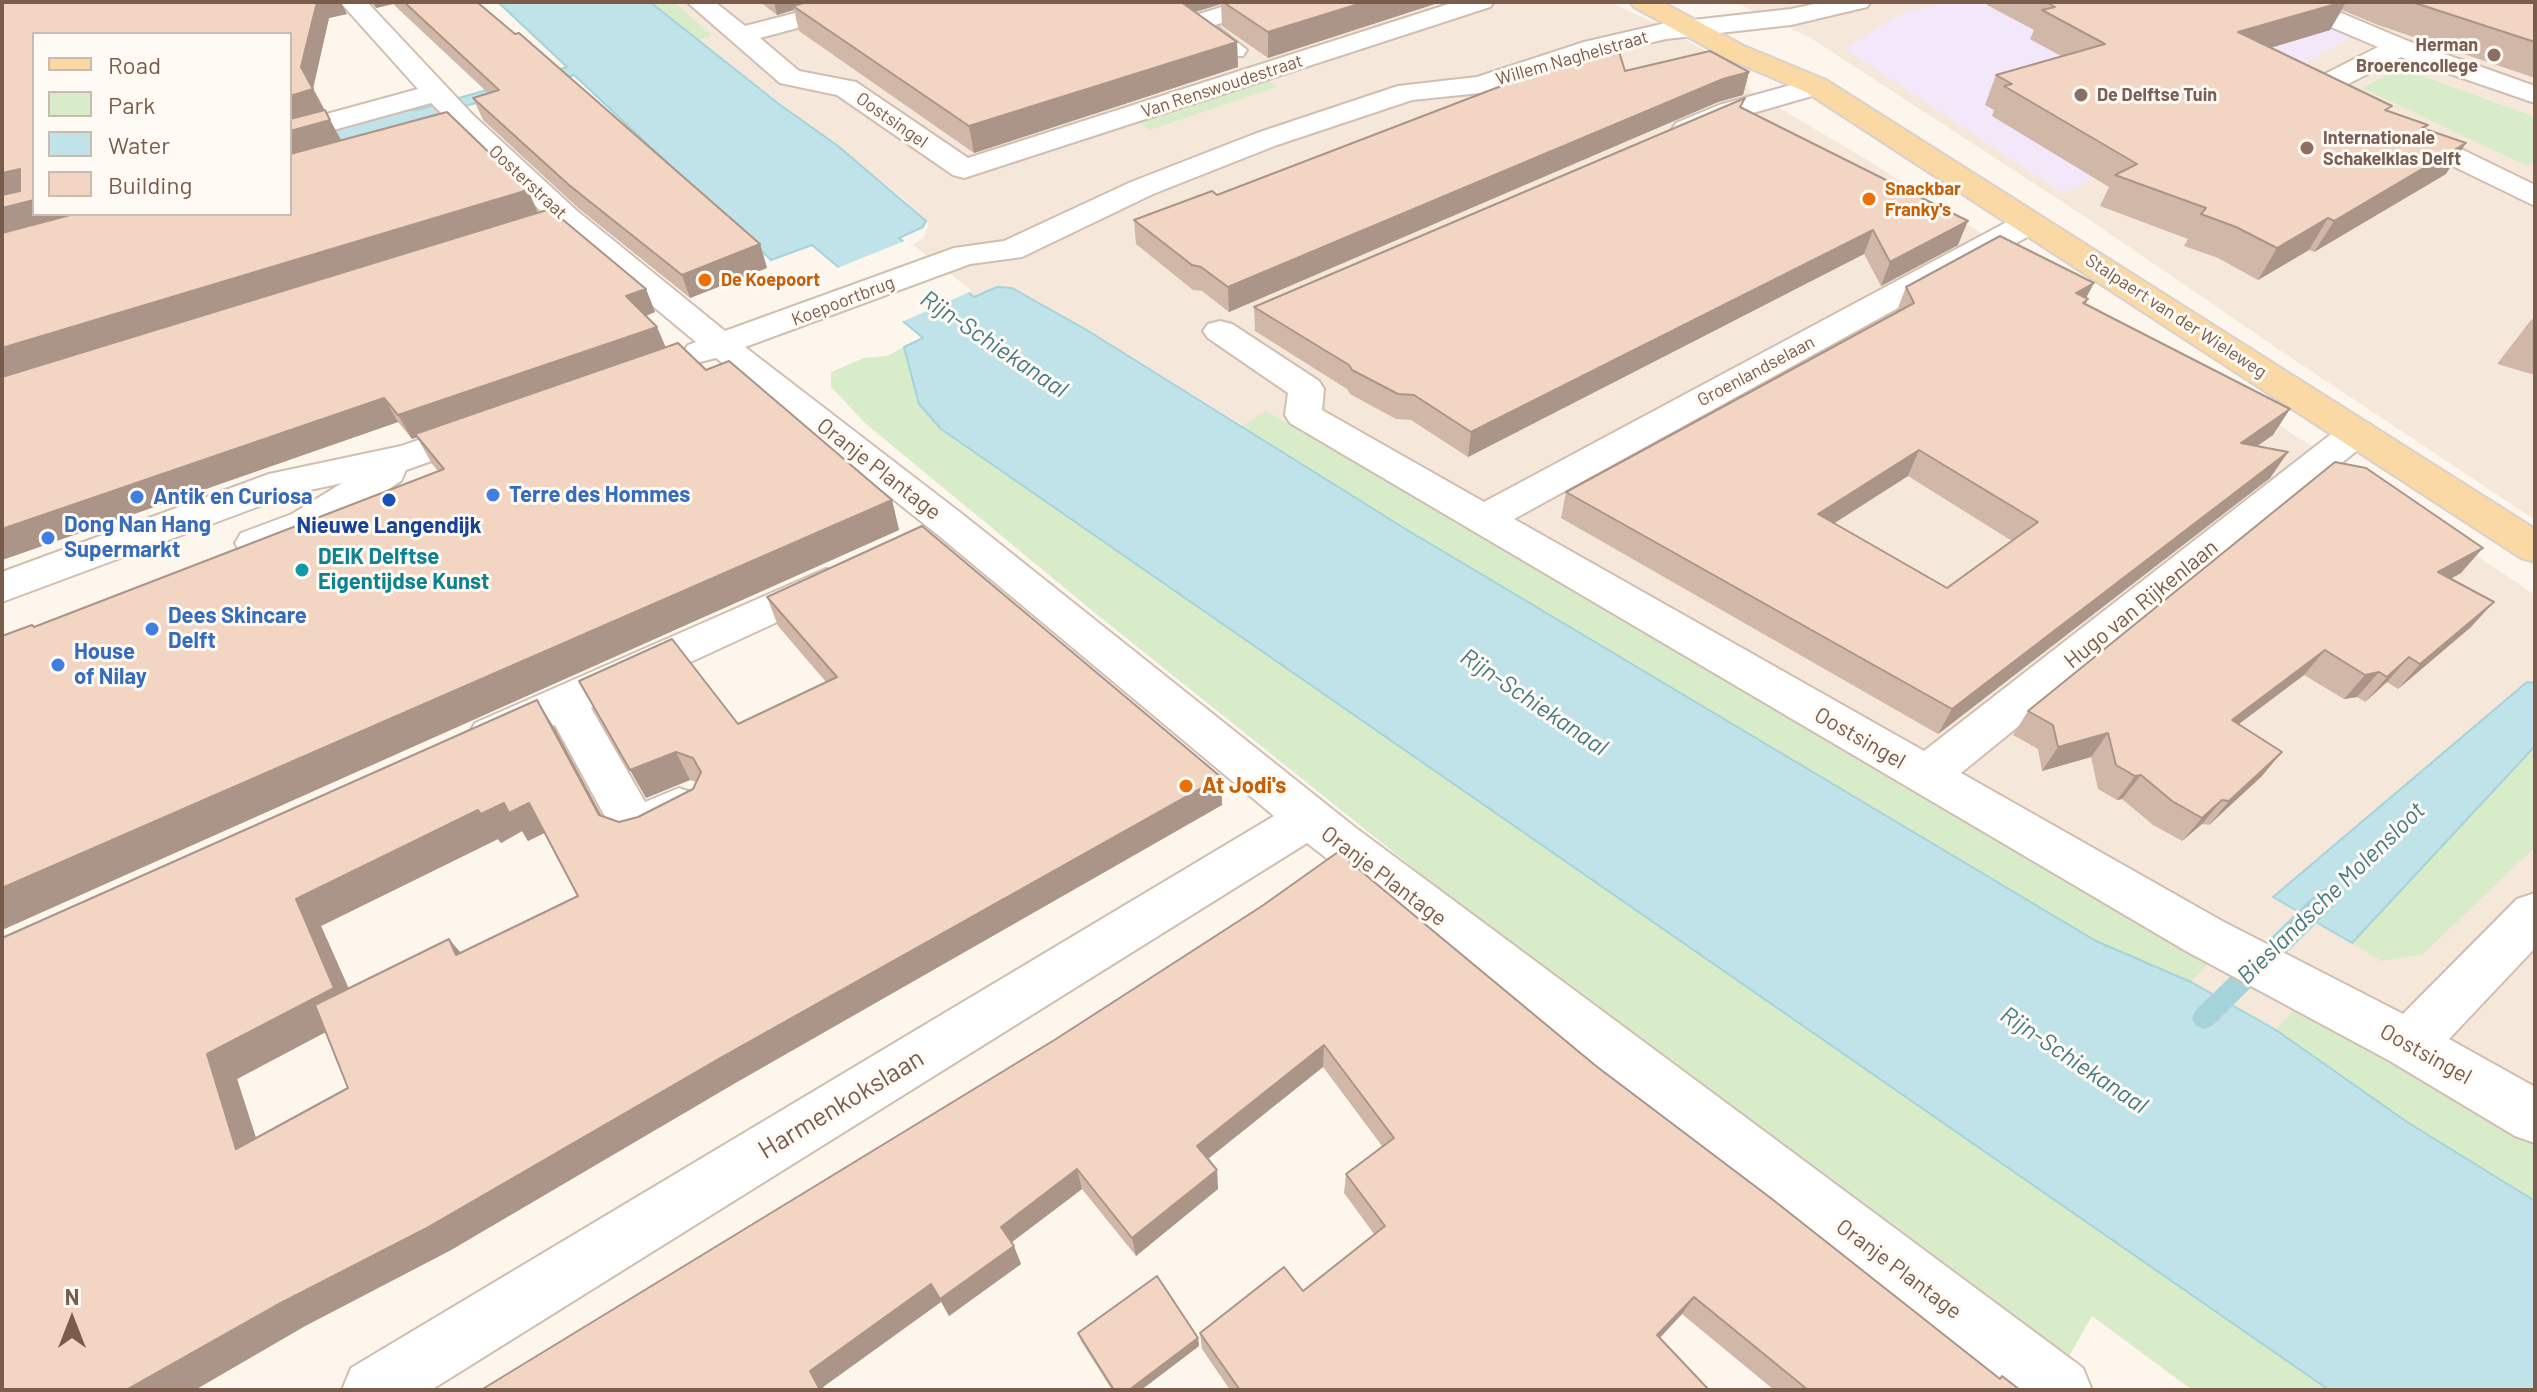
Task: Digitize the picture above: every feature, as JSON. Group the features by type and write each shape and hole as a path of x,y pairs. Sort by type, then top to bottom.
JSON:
{"main road":[{"name":"Stalpaert van der Wieleweg","path":"1702,3 1735,12 1799,57 1816,86"},
{"name":"Stalpaert van der Wieleweg","path":"1651,6 1735,52 1816,86 2535,548"}],"street":[{"name":"Oosterstraat","path":"353,2 549,222 721,345"},
{"name":"Oostsingel","path":"700,2 790,77 846,88 964,169"},
{"path":"742,35 867,2"},
{"path":"1265,2 1195,23 1266,72"},
{"name":"Van Renswoudestraat","path":"964,169 1481,2"},
{"name":"Willem Naghelstraat","path":"951,260 1011,250 1142,188 1267,139 1408,92 1480,85 1593,48 1688,27 1735,12 1791,17 1858,2"},
{"path":"2293,2 2399,47 2535,95"},
{"name":"Willem Naghelstraat","path":"1579,26 1651,6 1702,3"},
{"path":"2399,47 2317,89 2535,197"},
{"name":"Willem Naghelstraat","path":"1199,144 1395,76 1447,62 1408,92"},
{"path":"1239,171 1480,85"},
{"path":"1656,142 1729,111 1816,86"},
{"path":"292,133 447,110"},
{"name":"Groenlandselaan","path":"1484,519 2029,223"},
{"name":"Koepoortbrug","path":"721,345 951,260"},
{"name":"Oostsingel","path":"1235,325 1306,389 1303,415 2225,947 2409,1044 2535,1117"},
{"path":"665,365 721,345"},
{"name":"Oranje Plantage","path":"721,345 934,534 2061,1390"},
{"path":"2,588 283,483 409,457 509,421"},
{"name":"Hugo van Rijkenlaan","path":"1925,776 2357,432"},
{"path":"219,557 306,523 409,457"},
{"path":"451,753 859,568"},
{"path":"565,702 636,828 689,802"},
{"name":"Harmenkokslaan","path":"373,1390 1309,818"},
{"path":"2409,1044 2535,914"}],"shaded area":[{"path":"650,2 1610,2 1663,27 1746,74 1749,90 1869,161 2392,498 2535,595 2535,1211 1084,329 997,287 975,297 900,253 924,238 929,224 905,200"},
{"path":"1734,2 2535,2 2535,520 2081,214 1809,37"},
{"name":"De Delftse Tuin","path":"1948,2 2279,2 2351,38 2064,194 1845,49 1902,13"}],"green space":[{"path":"650,2 674,2 712,36 698,40"},
{"path":"2400,68 2535,117 2535,161 2527,166 2362,88"},
{"path":"1261,76 1277,87 1150,130 1135,118"},
{"path":"904,347 919,404 941,429 2329,1390 2192,1390 2092,1316 2068,1358 1528,960 1095,613 866,424 831,387 831,372 864,358 887,356"},
{"path":"1266,411 2213,958 2191,982 2096,941 1598,645 1240,427"},
{"path":"2535,746 2535,847 2423,954 2381,961 2352,943"},
{"path":"2297,1006 2535,1140 2535,1201 2407,1122 2276,1030"}],"water":[{"name":"Rijn-Schiekanaal","path":"498,2 650,2 779,104 838,146 926,221 923,227 899,238 974,297 997,287 1012,288 1085,329 1404,528 2096,941 2191,982 2276,1030 2407,1122 2535,1201 2535,1390 2329,1390 941,429 919,404 904,347 923,338 812,245 771,260 574,75 292,155 292,138 405,110 417,110 567,67"},
{"path":"2527,682 2535,683 2535,746 2352,943 2273,897"}],"pier":[{"path":"907,240 972,291 899,323 835,269"}],"building":[{"path":"2,2 317,2 301,67 313,89 292,95 292,32 32,32 32,200 2,208 2,195 20,191 20,169 2,173"},
{"path":"404,2 477,2 515,34 519,33 760,244 682,275 569,185 473,98 499,90"},
{"path":"807,2 1181,2 1237,42 969,126 793,6"},
{"path":"1223,2 1365,2 1268,32"},
{"path":"2046,2 2343,2 2238,32 2392,106 2385,110 2428,125 2422,128 2466,143 2334,221 2328,218 2277,248 2236,227 2201,214 2206,208 2115,175 2137,164 2004,86 2012,84 1996,75 2105,44 2042,10 2055,7"},
{"path":"2412,2 2535,2 2535,42"},
{"path":"1616,42 1625,71 1710,51 1749,72 1723,79 1228,287 1201,267 1192,265 1134,220 1212,191 1217,195"},
{"path":"1745,98 1740,107 1968,221 1890,262 1873,230 1471,432 1414,395 1398,394 1352,370 1349,365 1254,307"},
{"path":"325,110 330,120 292,130 292,118"},
{"path":"447,112 528,190 2,348 2,233 66,216 292,216 292,153"},
{"path":"550,209 646,289 626,296 657,327 398,415 384,398 2,529 2,377"},
{"path":"2000,236 2094,283 2076,293 2088,299 2083,303 2290,409 2241,443 2288,452 1952,709 1566,492 1914,303 1906,287","holes":["1919,450 2038,522 1947,588 1818,514"]},
{"path":"678,343 706,370 729,361 892,500 2,888 2,636 32,625 34,627 444,469 415,434"},
{"path":"2335,462 2366,468 2483,548 2438,572 2494,602 2420,664 2409,657 2387,677 2379,672 2365,675 2325,650 2232,720 2282,752 2229,801 2222,800 2202,818 2172,801 2141,775 2135,776 2116,765 2108,733 2058,747 2053,725 2028,711"},
{"path":"922,526 1221,777 722,1057 425,1229 275,1306 126,1390 2,1390 2,938 537,700 599,815 619,822 638,817 693,789 701,772 693,758 676,752 630,770 579,681 672,639 738,724 837,677 767,597","holes":["504,803 509,813 529,803 578,896 456,955 449,939 315,1005 348,1088 236,1149 207,1054 334,988 296,899 478,810 481,814"]},
{"path":"1338,852 1596,1066 1772,1199 2000,1379 2002,1376 2020,1390 1808,1390 1694,1297 1657,1335 1709,1390 1240,1390 1200,1333 1284,1267 1303,1291 1385,1226 1346,1174 1394,1138 1324,1045 1197,1146 1217,1170 1132,1238 1077,1169 1001,1227 1014,1246 940,1299 931,1284 810,1371 820,1390 481,1390 1056,1039 1262,906"},
{"path":"1157,1276 1198,1338 1129,1390 1114,1390 1078,1333"}],"waterway":[{"name":"Bieslandsche Molensloot","path":"2204,1018 2327,898"}],"place":[{"name":"Herman Broerencollege","path":"2494,55"},
{"name":"De Delftse Tuin","path":"2081,95"},
{"name":"Internationale Schakelklas Delft","path":"2307,148"},
{"name":"Snackbar Franky's","path":"1869,199"},
{"name":"De Koepoort","path":"705,280"},
{"name":"Terre des Hommes","path":"493,495"},
{"name":"Antik en Curiosa","path":"137,497"},
{"name":"Nieuwe Langendijk","path":"389,500"},
{"name":"Dong Nan Hang Supermarkt","path":"48,538"},
{"name":"DEIK Delftse Eigentijdse Kunst","path":"302,570"},
{"name":"Dees Skincare Delft","path":"152,629"},
{"name":"House of Nilay","path":"58,665"},
{"name":"At Jodi's","path":"1186,786"}]}
